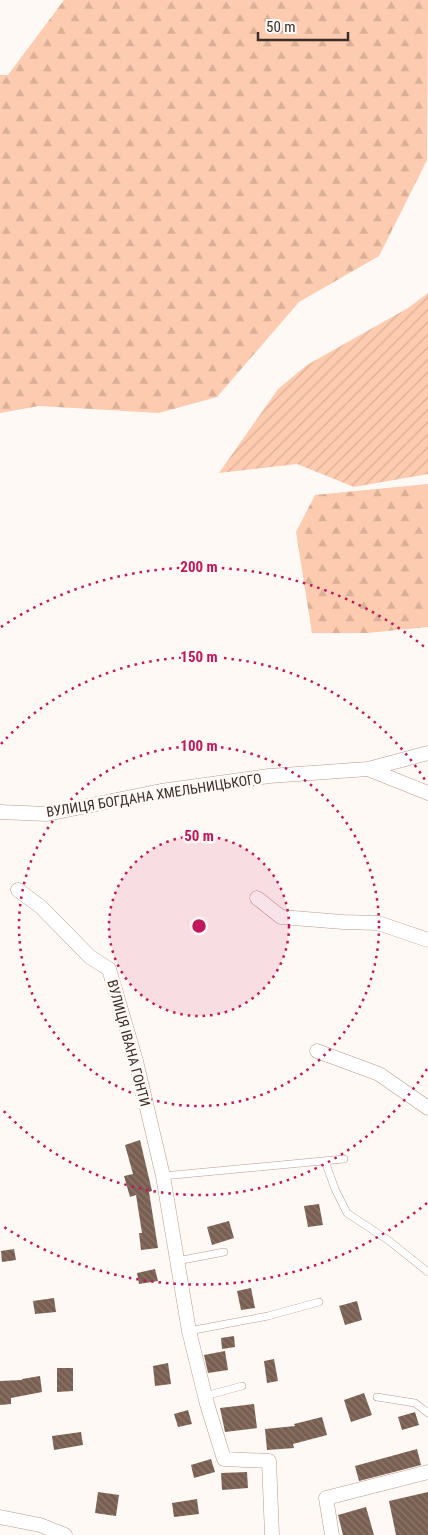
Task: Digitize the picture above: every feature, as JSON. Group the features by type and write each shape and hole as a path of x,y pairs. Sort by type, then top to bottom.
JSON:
{"street":[{"name":"ВУЛИЦЯ БОГДАНА ХМЕЛЬНИЦЬКОГО","path":"0,812 46,814 161,791 269,776 368,769 428,753"},
{"name":"ВУЛИЦЯ БОГДАНА ХМЕЛЬНИЦЬКОГО","path":"368,769 428,793"},
{"name":"ВУЛИЦЯ ІВАНА ГОНТИ","path":"18,890 41,907 90,958 109,969 136,1061 162,1176 189,1332 205,1396 224,1459 269,1461 272,1535"},
{"path":"257,898 281,917 378,923 428,940"},
{"path":"318,1051 379,1074 428,1108"},
{"path":"332,1535 326,1498 428,1472"},
{"path":"0,1517 40,1525 65,1535"}],"lane":[{"path":"162,1176 344,1159"},
{"path":"325,1161 335,1189 347,1213 388,1240 428,1272"},
{"path":"177,1262 224,1252"},
{"path":"189,1332 268,1316 319,1302"},
{"path":"205,1396 242,1386"},
{"path":"377,1396 416,1403 428,1413"}],"green space":[{"path":"64,0 428,0 427,160 379,256 299,302 217,397 159,413 39,406 0,413 0,75 8,75"},
{"path":"428,293 428,474 354,487 297,464 219,473 278,389 307,365 408,308"},
{"path":"428,484 428,627 367,633 312,633 296,532 315,495"}],"building":[{"path":"140,1140 152,1191 149,1192 158,1248 141,1250 139,1233 142,1233 136,1195 130,1197 124,1176 133,1174 125,1145"},
{"path":"319,1204 323,1225 308,1227 304,1206"},
{"path":"229,1221 234,1238 212,1245 207,1227"},
{"path":"14,1249 16,1260 2,1262 1,1251"},
{"path":"155,1269 158,1281 139,1284 137,1273"},
{"path":"251,1288 255,1308 241,1310 237,1291"},
{"path":"54,1298 56,1312 35,1314 33,1301"},
{"path":"357,1301 362,1320 345,1325 339,1306"},
{"path":"234,1336 235,1347 222,1349 221,1338"},
{"path":"225,1351 228,1370 208,1373 204,1355"},
{"path":"274,1359 278,1381 267,1383 264,1361"},
{"path":"168,1363 171,1384 155,1386 153,1366"},
{"path":"57,1368 73,1368 73,1391 57,1392"},
{"path":"40,1376 42,1392 11,1398 11,1404 0,1405 0,1381 22,1380"},
{"path":"364,1393 372,1415 351,1422 344,1400"},
{"path":"254,1404 257,1428 225,1432 220,1408"},
{"path":"188,1410 192,1424 178,1427 174,1414"},
{"path":"415,1412 419,1425 402,1430 398,1417"},
{"path":"322,1417 327,1435 293,1444 294,1448 267,1450 265,1429 295,1426 294,1424"},
{"path":"81,1432 83,1445 54,1450 52,1436"},
{"path":"417,1449 421,1465 359,1481 355,1466"},
{"path":"211,1459 215,1472 194,1478 191,1465"},
{"path":"247,1472 248,1488 222,1490 221,1473"},
{"path":"98,1492 119,1495 116,1516 95,1513"},
{"path":"428,1492 428,1535 396,1535 389,1501"},
{"path":"197,1499 199,1514 174,1517 172,1503"},
{"path":"366,1507 374,1535 343,1535 338,1515"}]}
